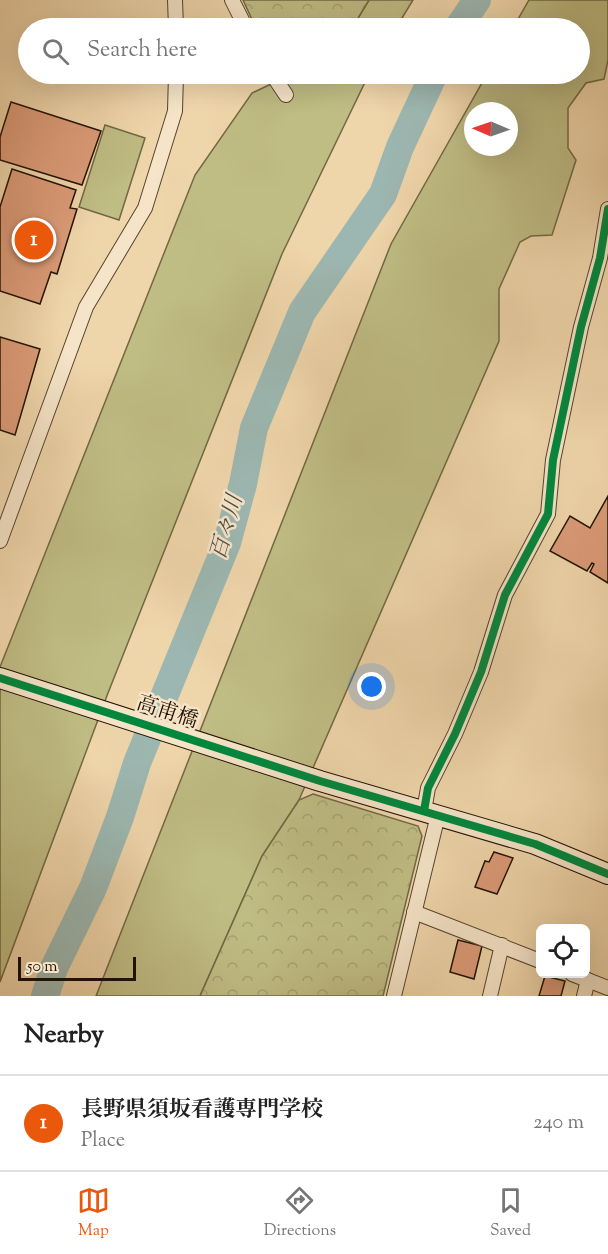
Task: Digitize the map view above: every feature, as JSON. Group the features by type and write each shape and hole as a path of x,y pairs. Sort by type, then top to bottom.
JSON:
{"street":[{"path":"175,0 176,18"},
{"path":"232,0 241,18"},
{"path":"0,541 86,307 145,208 175,111 176,84"},
{"path":"279,84 286,95"},
{"path":"394,996 414,912 431,813 428,788 456,734 481,672 505,595 548,514 553,460 581,327 604,260 608,209"},
{"name":"高甫橋","path":"1,678 320,781 536,844 608,874"},
{"path":"414,912 536,959"},
{"path":"489,996 501,945"},
{"path":"583,978 608,988"},
{"path":"584,996 588,980"}],"green space":[{"path":"243,0 369,0 358,18 251,18"},
{"path":"369,0 413,0 402,18 358,18"},
{"path":"529,0 608,0 608,60 604,79 590,82 590,18 519,18"},
{"path":"271,84 364,84 282,254 108,693 0,982 0,667 195,175 252,93"},
{"path":"481,84 585,84 568,108 568,148 576,160 552,235 531,236 520,242 499,289 499,341 299,800 262,856 200,996 96,996 391,244 464,115 464,156 518,156 518,102 471,102"},
{"path":"105,125 145,138 119,220 79,207"},
{"path":"313,794 418,826 422,836 383,996 200,996 262,856 299,800"}],"building":[{"path":"11,102 101,131 82,185 0,160 0,137"},
{"path":"12,169 76,190 70,208 77,209 57,274 51,272 40,304 0,291 0,207"},
{"path":"0,337 40,349 15,435 0,430"},
{"path":"608,496 608,583 590,572 594,564 592,563 587,571 550,551 570,516 590,528"},
{"path":"494,852 513,858 497,894 475,887 485,861 489,862"},
{"path":"458,940 482,946 474,979 450,972"},
{"path":"544,978 565,981 561,996 539,996"}],"waterway":[{"name":"百々川","path":"465,18 477,0"},
{"name":"百々川","path":"45,996 54,968 93,888 120,817 137,763 227,543 243,484 254,428 302,312 383,194 400,147 429,84"}],"cycle path":[{"path":"424,811 428,788 455,734 481,672 505,595 548,514 553,460 581,327 600,258 608,209"},
{"path":"0,678 320,781 535,844 608,874"}],"place":[{"name":"長野県須坂看護専門学校","path":"34,240"}]}
